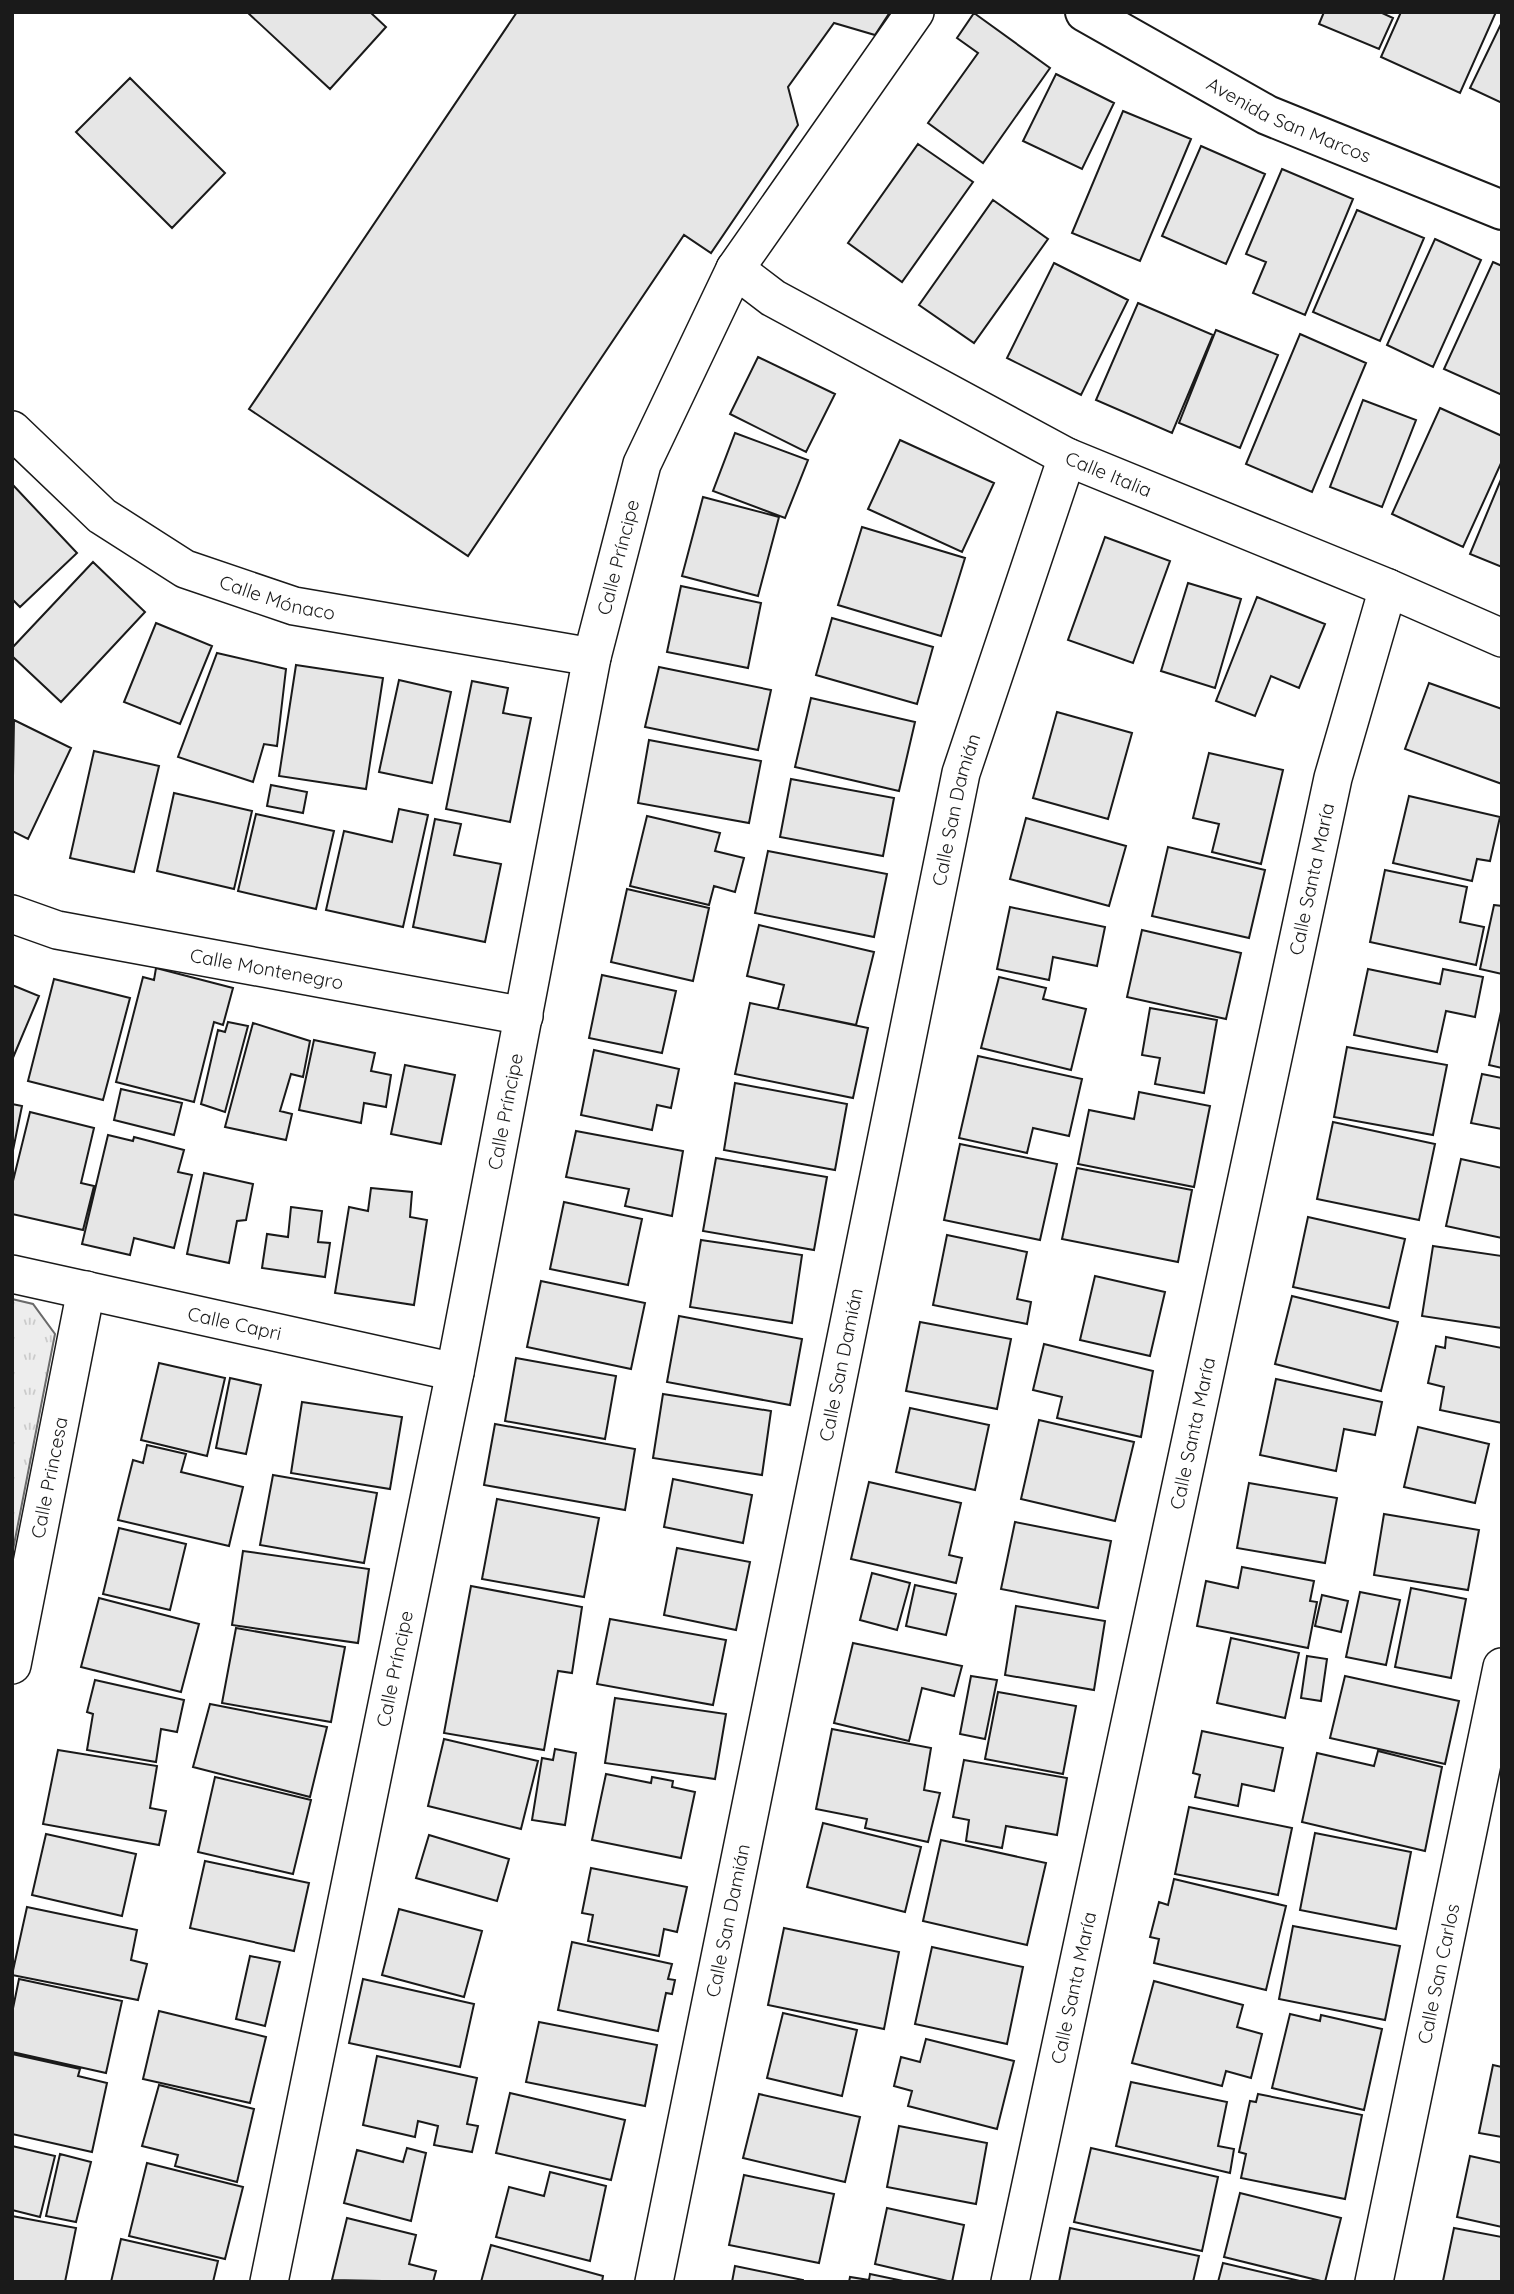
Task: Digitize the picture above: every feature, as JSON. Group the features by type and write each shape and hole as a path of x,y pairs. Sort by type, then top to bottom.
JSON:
{"street":[{"name":"Calle Príncipe","path":"269,2282 455,1372 592,657 642,464 735,269 915,12"},
{"name":"Avenida San Marcos","path":"1085,12 1267,115 1502,210"},
{"name":"Calle Italia","path":"735,269 773,299 1067,457 1388,588 1502,638"},
{"name":"Calle Mónaco","path":"12,430 102,516 185,569 294,606 592,657"},
{"name":"Calle San Damián","path":"654,2282 961,773 1067,457"},
{"name":"Calle Santa María","path":"1010,2282 1333,778 1388,588"},
{"name":"Calle Montenegro","path":"12,914 57,930 524,1016"},
{"name":"Calle Capri","path":"12,1275 455,1372"},
{"name":"Calle Princesa","path":"12,1665 86,1290"},
{"name":"Calle San Carlos","path":"1374,2282 1502,1667"}],"green space":[{"path":"12,1299 33,1304 55,1334 12,1555"}],"building":[{"path":"247,12 370,12 386,27 330,89"},
{"path":"517,12 890,12 875,35 834,23 788,87 798,125 711,253 684,235 468,556 249,409"},
{"path":"1324,12 1380,12 1393,18 1379,49 1319,24"},
{"path":"1401,12 1496,12 1460,93 1381,57"},
{"path":"974,13 1050,68 983,163 928,123 978,53 957,38"},
{"path":"1502,24 1502,103 1470,88"},
{"path":"1056,74 1114,103 1082,169 1023,141"},
{"path":"130,78 225,173 172,228 76,132"},
{"path":"1123,111 1191,139 1140,261 1072,233"},
{"path":"918,144 973,182 902,282 848,243"},
{"path":"1201,146 1265,174 1226,264 1162,236"},
{"path":"1282,169 1353,199 1305,315 1253,293 1266,262 1246,254"},
{"path":"993,200 1048,239 974,343 919,305"},
{"path":"1357,210 1424,238 1380,341 1313,312"},
{"path":"1435,239 1481,260 1433,367 1387,345"},
{"path":"1493,262 1502,266 1502,395 1444,369"},
{"path":"1054,263 1128,300 1081,395 1007,358"},
{"path":"1138,303 1213,335 1172,433 1096,400"},
{"path":"1216,330 1278,355 1240,448 1179,423"},
{"path":"1300,334 1366,363 1312,492 1246,464"},
{"path":"758,357 835,394 806,452 730,414"},
{"path":"1363,400 1416,420 1382,507 1330,487"},
{"path":"1440,408 1502,436 1502,461 1463,547 1392,514"},
{"path":"735,433 808,460 785,518 713,491"},
{"path":"900,440 994,483 962,552 868,509"},
{"path":"1502,477 1502,567 1470,554"},
{"path":"12,484 77,553 20,607 12,599"},
{"path":"703,497 779,517 758,596 682,576"},
{"path":"862,527 965,558 941,636 838,605"},
{"path":"1105,537 1170,561 1133,663 1068,640"},
{"path":"93,562 145,612 61,702 12,656 12,648"},
{"path":"1188,583 1241,599 1215,688 1161,671"},
{"path":"681,586 761,603 748,668 667,652"},
{"path":"1257,597 1325,624 1299,688 1271,676 1255,716 1216,701"},
{"path":"832,618 933,647 917,704 816,675"},
{"path":"156,623 212,646 180,724 124,702"},
{"path":"217,653 286,669 277,746 264,744 253,782 178,757"},
{"path":"296,665 383,678 366,789 279,776"},
{"path":"659,667 771,690 758,750 645,727"},
{"path":"399,680 451,692 432,783 379,772"},
{"path":"472,681 508,688 503,713 531,718 510,822 446,809"},
{"path":"1429,683 1502,709 1502,784 1405,749"},
{"path":"811,698 915,722 899,791 795,767"},
{"path":"1057,712 1132,733 1108,819 1033,798"},
{"path":"14,720 71,748 28,839 12,831"},
{"path":"649,740 761,761 749,823 638,803"},
{"path":"94,751 159,766 134,872 70,858"},
{"path":"1209,753 1283,770 1261,864 1212,852 1219,824 1193,818"},
{"path":"791,779 894,798 883,856 780,837"},
{"path":"271,785 307,792 303,813 267,806"},
{"path":"174,793 252,811 234,889 157,871"},
{"path":"1409,796 1500,817 1490,861 1477,859 1472,881 1393,863"},
{"path":"399,809 428,815 403,927 326,910 344,831 392,842"},
{"path":"256,814 334,831 316,909 238,891"},
{"path":"647,816 720,833 715,851 744,858 735,892 714,886 709,905 630,886"},
{"path":"1026,818 1126,846 1109,906 1010,879"},
{"path":"435,819 461,824 454,855 501,864 485,942 413,927"},
{"path":"1168,847 1265,870 1249,938 1152,916"},
{"path":"768,851 887,874 874,937 755,913"},
{"path":"1385,870 1467,887 1460,922 1484,927 1476,965 1370,942"},
{"path":"627,889 709,908 693,981 611,962"},
{"path":"1494,905 1502,906 1502,974 1480,969"},
{"path":"1010,907 1105,927 1097,966 1053,957 1049,980 997,969"},
{"path":"759,925 874,952 856,1025 778,1009 784,985 747,976"},
{"path":"1142,930 1241,953 1226,1019 1127,997"},
{"path":"156,968 233,988 223,1025 214,1022 194,1102 116,1082 143,977 154,980"},
{"path":"1368,969 1440,984 1443,969 1483,977 1475,1017 1446,1011 1437,1052 1354,1035"},
{"path":"602,975 676,991 662,1053 589,1038"},
{"path":"999,977 1046,988 1043,999 1086,1009 1071,1070 981,1048"},
{"path":"54,979 130,998 103,1100 28,1081"},
{"path":"12,985 39,996 12,1060"},
{"path":"750,1003 868,1028 853,1098 735,1074"},
{"path":"1502,1007 1502,1068 1489,1065"},
{"path":"1150,1008 1217,1020 1204,1093 1155,1084 1160,1058 1142,1055"},
{"path":"228,1022 248,1026 225,1112 201,1104 218,1030 225,1032"},
{"path":"253,1023 310,1041 303,1077 291,1074 280,1111 292,1114 286,1140 225,1127"},
{"path":"314,1040 375,1053 371,1071 391,1075 386,1107 364,1103 361,1123 299,1110"},
{"path":"1347,1047 1447,1065 1433,1135 1334,1117"},
{"path":"594,1050 679,1069 671,1108 657,1105 652,1130 581,1115"},
{"path":"978,1056 1082,1079 1069,1136 1033,1128 1027,1153 959,1138"},
{"path":"405,1065 455,1075 441,1144 391,1134"},
{"path":"1482,1074 1502,1078 1502,1129 1471,1123"},
{"path":"735,1083 847,1104 835,1170 724,1150"},
{"path":"121,1089 182,1103 174,1135 114,1120"},
{"path":"1139,1092 1210,1106 1194,1187 1078,1164 1089,1110 1134,1119"},
{"path":"12,1104 22,1106 12,1155"},
{"path":"30,1112 94,1128 81,1183 94,1186 83,1230 12,1214 12,1185"},
{"path":"1333,1122 1435,1144 1419,1220 1317,1199"},
{"path":"576,1131 683,1151 672,1216 625,1206 629,1189 566,1177"},
{"path":"108,1135 133,1141 134,1137 184,1150 178,1172 192,1175 174,1248 134,1238 130,1255 82,1244"},
{"path":"960,1144 1057,1164 1040,1240 944,1220"},
{"path":"716,1158 827,1177 814,1250 703,1231"},
{"path":"1461,1159 1502,1168 1502,1238 1446,1226"},
{"path":"1077,1168 1192,1190 1178,1262 1062,1239"},
{"path":"204,1173 253,1184 246,1220 237,1221 229,1263 187,1254"},
{"path":"371,1188 412,1192 410,1217 427,1220 414,1305 335,1293 349,1207 368,1211"},
{"path":"564,1202 642,1219 628,1285 550,1269"},
{"path":"291,1207 322,1211 318,1242 330,1243 325,1277 262,1268 267,1234 288,1237"},
{"path":"1308,1217 1405,1239 1389,1308 1293,1287"},
{"path":"947,1235 1027,1252 1017,1299 1031,1302 1027,1324 933,1305"},
{"path":"701,1240 802,1255 792,1323 690,1307"},
{"path":"1433,1246 1502,1256 1502,1328 1422,1316"},
{"path":"1095,1276 1165,1292 1150,1356 1080,1340"},
{"path":"541,1281 645,1303 631,1369 527,1347"},
{"path":"1292,1296 1398,1322 1381,1391 1275,1364"},
{"path":"679,1316 802,1339 790,1405 667,1382"},
{"path":"920,1322 1011,1339 997,1409 906,1391"},
{"path":"1446,1337 1502,1348 1502,1423 1440,1410 1444,1387 1428,1383 1436,1346 1445,1348"},
{"path":"1044,1344 1153,1371 1141,1437 1057,1418 1062,1397 1033,1390"},
{"path":"516,1358 616,1376 605,1439 505,1421"},
{"path":"159,1363 225,1378 207,1456 141,1440"},
{"path":"230,1378 261,1385 246,1454 216,1448"},
{"path":"1276,1379 1382,1402 1375,1435 1344,1429 1336,1471 1260,1455"},
{"path":"663,1394 771,1411 762,1475 653,1458"},
{"path":"302,1402 402,1417 390,1489 291,1473"},
{"path":"910,1408 989,1425 975,1490 896,1472"},
{"path":"1039,1420 1134,1442 1115,1521 1021,1499"},
{"path":"495,1424 635,1449 625,1510 484,1485"},
{"path":"1418,1427 1489,1444 1475,1503 1404,1487"},
{"path":"147,1445 186,1454 181,1472 243,1487 229,1546 118,1520 133,1460 143,1463"},
{"path":"273,1475 377,1493 364,1563 260,1545"},
{"path":"673,1479 752,1495 743,1543 664,1527"},
{"path":"869,1482 961,1503 949,1555 962,1558 956,1583 851,1559"},
{"path":"1249,1483 1337,1498 1325,1563 1237,1548"},
{"path":"497,1499 599,1518 584,1597 482,1579"},
{"path":"1384,1514 1479,1530 1468,1590 1374,1575"},
{"path":"1015,1522 1111,1541 1098,1608 1001,1589"},
{"path":"119,1528 186,1544 170,1610 103,1594"},
{"path":"677,1548 750,1562 736,1630 664,1615"},
{"path":"243,1551 369,1569 358,1643 232,1625"},
{"path":"1242,1567 1314,1581 1310,1601 1317,1602 1308,1648 1197,1626 1206,1581 1238,1588"},
{"path":"872,1573 910,1583 897,1630 860,1620"},
{"path":"915,1585 956,1594 946,1635 906,1626"},
{"path":"471,1586 582,1607 572,1673 558,1671 544,1750 444,1733"},
{"path":"1411,1588 1466,1599 1451,1678 1395,1667"},
{"path":"1360,1592 1400,1600 1386,1665 1346,1657"},
{"path":"1322,1595 1348,1601 1341,1632 1315,1626"},
{"path":"99,1598 199,1624 181,1692 81,1667"},
{"path":"1016,1606 1105,1621 1094,1690 1005,1675"},
{"path":"610,1619 726,1640 713,1705 597,1684"},
{"path":"236,1628 345,1647 331,1722 222,1703"},
{"path":"1231,1638 1299,1653 1285,1718 1217,1703"},
{"path":"853,1643 962,1666 954,1696 922,1688 909,1741 834,1723"},
{"path":"1307,1656 1327,1659 1321,1701 1301,1698"},
{"path":"971,1676 997,1680 985,1739 960,1734"},
{"path":"1345,1676 1459,1701 1445,1764 1330,1738"},
{"path":"95,1680 184,1700 177,1732 161,1729 156,1762 87,1750 93,1714 87,1712"},
{"path":"998,1692 1076,1706 1063,1774 985,1759"},
{"path":"615,1698 726,1714 715,1779 605,1763"},
{"path":"210,1704 327,1727 310,1797 193,1767"},
{"path":"832,1729 931,1748 924,1790 940,1793 928,1842 865,1828 867,1819 816,1809"},
{"path":"1202,1731 1283,1748 1274,1791 1242,1784 1238,1806 1195,1797 1200,1775 1193,1773"},
{"path":"444,1739 538,1761 521,1829 428,1806"},
{"path":"555,1749 576,1753 565,1825 532,1820 542,1758 553,1760"},
{"path":"58,1750 157,1766 150,1808 166,1811 159,1845 43,1824"},
{"path":"1378,1751 1442,1767 1425,1851 1302,1822 1317,1753 1374,1766"},
{"path":"964,1760 1067,1778 1057,1835 1006,1826 1002,1848 966,1841 969,1820 953,1817"},
{"path":"606,1774 651,1783 652,1777 673,1781 672,1787 695,1792 681,1858 592,1840"},
{"path":"215,1777 311,1800 293,1874 198,1852"},
{"path":"1189,1807 1292,1828 1278,1895 1175,1874"},
{"path":"823,1823 921,1847 905,1912 807,1887"},
{"path":"1315,1833 1411,1852 1396,1929 1300,1910"},
{"path":"46,1834 136,1854 122,1916 32,1895"},
{"path":"429,1835 509,1859 497,1901 416,1878"},
{"path":"941,1840 1046,1863 1027,1945 923,1921"},
{"path":"205,1861 309,1883 294,1951 190,1928"},
{"path":"591,1868 687,1887 677,1932 664,1929 659,1956 588,1941 593,1915 582,1913"},
{"path":"1174,1879 1286,1906 1266,1990 1154,1963 1159,1939 1150,1937 1159,1902 1168,1905"},
{"path":"27,1907 137,1930 131,1960 147,1964 138,2000 12,1975"},
{"path":"399,1909 482,1931 464,1997 382,1975"},
{"path":"1293,1926 1400,1946 1385,2020 1279,1999"},
{"path":"784,1928 899,1952 884,2029 768,2005"},
{"path":"572,1942 672,1964 668,1979 675,1980 672,1994 666,1993 658,2031 558,2010"},
{"path":"932,1947 1023,1967 1007,2044 915,2024"},
{"path":"250,1956 280,1962 265,2026 236,2019"},
{"path":"19,1979 122,2001 106,2073 12,2052 12,2013"},
{"path":"363,1979 474,2004 460,2067 349,2043"},
{"path":"1154,1981 1243,2005 1237,2027 1262,2034 1251,2078 1226,2071 1222,2086 1132,2063"},
{"path":"159,2011 266,2037 250,2103 143,2079"},
{"path":"783,2013 857,2030 842,2096 767,2078"},
{"path":"1290,2014 1320,2021 1321,2015 1382,2029 1364,2110 1272,2088"},
{"path":"539,2022 657,2045 645,2106 526,2082"},
{"path":"926,2039 1014,2061 997,2129 908,2106 912,2091 894,2086 901,2057 920,2062"},
{"path":"12,2054 80,2069 78,2076 107,2083 92,2152 12,2134"},
{"path":"377,2056 477,2078 467,2124 478,2126 472,2152 434,2145 438,2126 418,2121 415,2137 363,2125"},
{"path":"1493,2065 1502,2067 1502,2137 1479,2133"},
{"path":"1131,2082 1227,2102 1218,2146 1234,2149 1230,2173 1116,2146"},
{"path":"159,2085 254,2109 237,2182 175,2166 178,2155 142,2146"},
{"path":"510,2093 625,2120 611,2180 496,2153"},
{"path":"759,2094 860,2117 845,2182 743,2158"},
{"path":"1258,2094 1362,2115 1345,2199 1241,2178 1246,2154 1239,2152 1250,2101 1256,2102"},
{"path":"899,2126 987,2143 976,2204 887,2187"},
{"path":"12,2146 55,2156 40,2217 12,2210"},
{"path":"407,2148 426,2153 411,2221 344,2203 357,2150 403,2162"},
{"path":"1091,2148 1218,2177 1202,2251 1074,2222"},
{"path":"60,2154 91,2162 76,2222 46,2216"},
{"path":"1470,2156 1502,2163 1502,2227 1457,2217"},
{"path":"147,2163 243,2187 225,2259 129,2236"},
{"path":"550,2172 606,2186 590,2261 496,2237 509,2187 544,2196"},
{"path":"744,2175 834,2194 819,2263 729,2245"},
{"path":"1240,2193 1341,2218 1325,2282 1224,2257"},
{"path":"887,2208 964,2225 952,2282 875,2264"},
{"path":"12,2216 76,2228 65,2282 12,2282"},
{"path":"347,2218 416,2235 409,2264 436,2271 433,2282 332,2280"},
{"path":"1070,2228 1199,2256 1193,2282 1059,2282"},
{"path":"1454,2228 1502,2237 1502,2282 1443,2281"},
{"path":"121,2239 218,2261 213,2282 111,2282"},
{"path":"491,2245 603,2276 602,2282 481,2282"},
{"path":"1223,2263 1304,2282 1218,2282"},
{"path":"735,2266 803,2280 803,2282 732,2282"},
{"path":"870,2274 908,2282 849,2282 850,2277 869,2280"}]}
